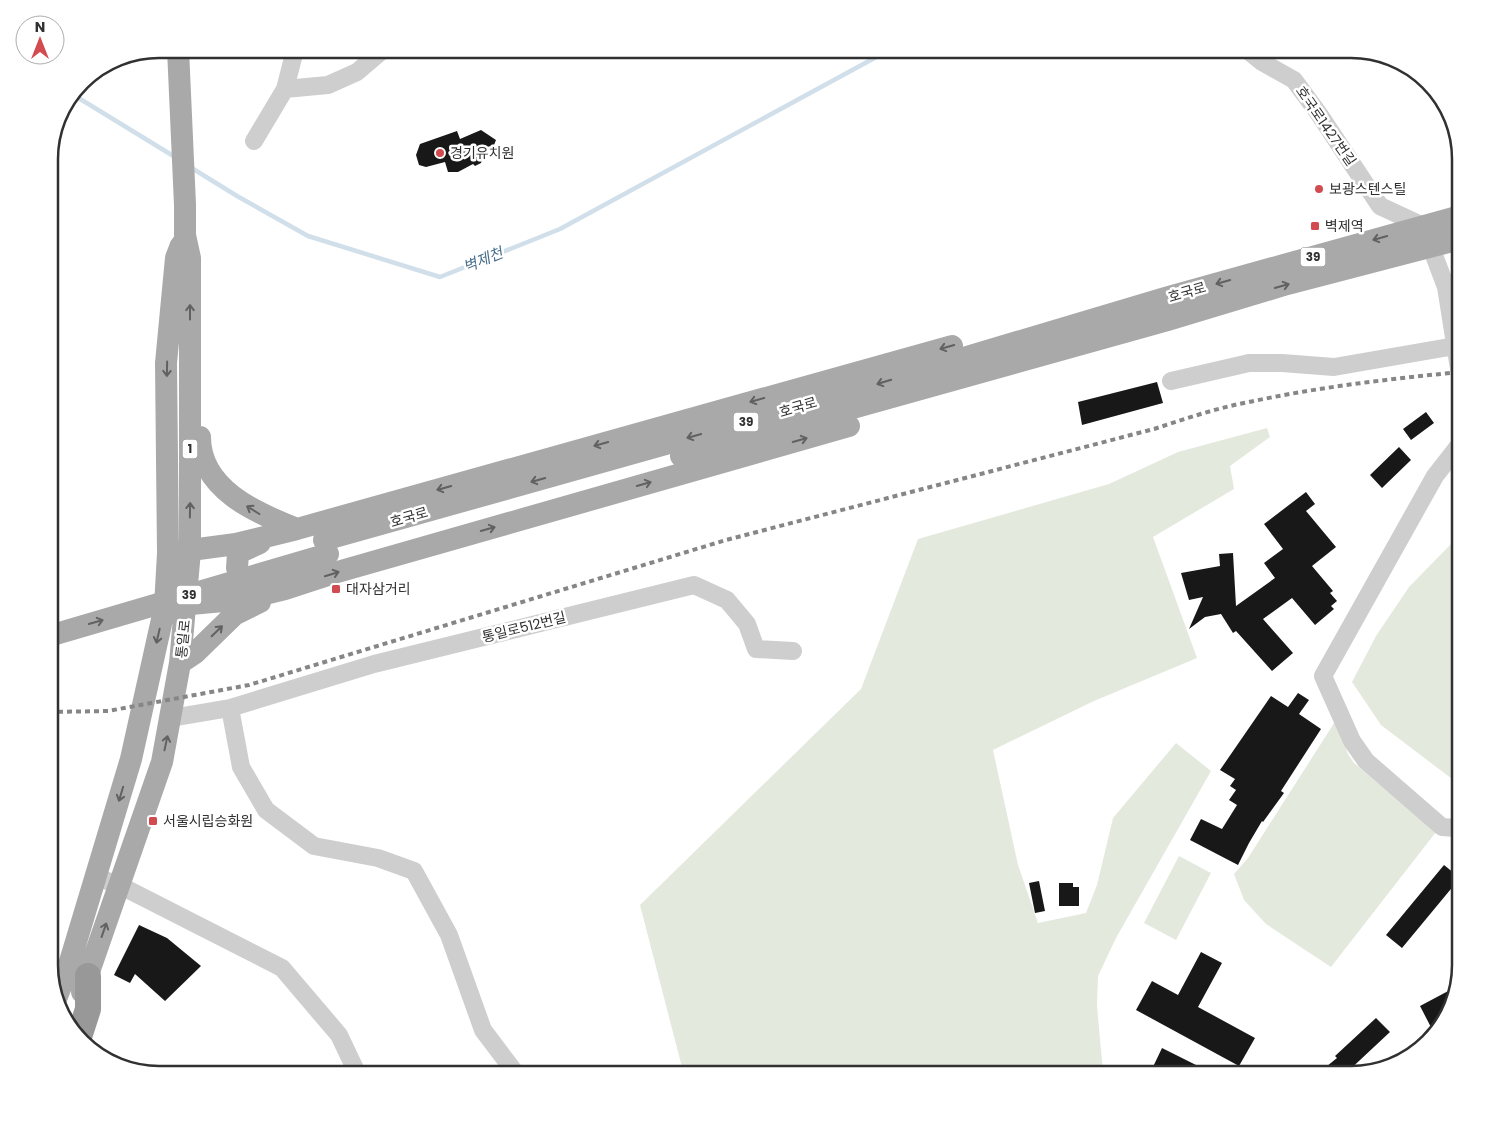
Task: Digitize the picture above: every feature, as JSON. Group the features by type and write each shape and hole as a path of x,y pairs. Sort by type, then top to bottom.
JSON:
{"highway":[{"path":"78,971 88,1009 81,1030"}],"main road":[{"name":"통일로","path":"71,1015 96,877 176,606 190,551 190,258 185,235 186,205 178,58"},
{"name":"호국로","path":"58,618 1168,320 1287,284 1428,236 1452,221"},
{"name":"통일로","path":"61,992 78,971 119,884 162,762 172,718 180,663 176,606 168,553 166,364 176,258 185,235"},
{"name":"호국로","path":"58,633 326,547 1166,298 1428,236 1452,238"},
{"path":"168,553 236,544 297,529 981,338 1166,298"},
{"path":"176,606 245,599 285,589 334,573 997,384 1145,331 1168,320"},
{"path":"190,338 200,373 200,451 208,469 230,495 259,514 297,529"},
{"path":"285,589 243,584 237,568 238,553 297,529"},
{"path":"180,663 195,653 234,615 285,589"},
{"path":"59,980 78,971"}],"street":[{"path":"254,141 285,89 293,58"},
{"path":"285,89 328,85 357,72 373,58"},
{"name":"호국로1427번길","path":"1257,58 1294,80 1320,114 1380,206 1428,236"},
{"path":"1428,236 1446,287 1452,326"},
{"path":"1171,381 1249,363 1282,363 1334,367 1452,347"},
{"path":"1452,460 1435,476 1323,676 1352,740 1366,761 1442,827 1452,828"},
{"name":"통일로512번길","path":"172,718 230,708 374,664 694,585 727,600 747,624 756,649 793,651"},
{"path":"230,708 241,767 266,810 314,846 378,858 414,871 449,935 483,1030 510,1066"},
{"path":"96,877 119,884 282,968 339,1035 354,1066"}],"shaded area":[{"path":"1267,428 1270,437 1230,466 1234,489 1153,537 1197,658 1094,701 993,750 1018,865 1038,923 1086,913 1097,885 1113,818 1176,743 1211,771 1116,938 1098,976 1097,1006 1102,1066 682,1066 640,905 861,689 918,539 1109,484 1178,452"},
{"path":"1452,545 1452,779 1381,725 1352,682 1376,636 1409,587"},
{"path":"1336,720 1348,754 1354,763 1436,832 1331,967 1266,924 1244,900 1234,874 1248,858"},
{"path":"1179,856 1211,873 1176,940 1144,923"}],"building":[{"path":"481,130 496,140 492,150 485,149 481,163 475,166 473,164 458,172 448,172 445,162 426,167 419,165 416,155 420,144 457,131 460,139"},
{"path":"1157,382 1163,403 1082,425 1078,402"},
{"path":"1426,412 1434,423 1411,440 1403,429"},
{"path":"1399,447 1411,460 1382,488 1370,475"},
{"path":"1306,492 1315,504 1306,511 1336,547 1312,566 1333,591 1330,593 1337,601 1331,606 1334,609 1315,625 1292,598 1263,619 1293,653 1272,671 1236,631 1233,633 1221,614 1205,617 1189,629 1203,597 1189,600 1181,573 1220,566 1219,554 1233,553 1236,606 1275,578 1264,563 1283,549 1264,524"},
{"path":"1298,693 1309,700 1299,714 1321,729 1281,791 1284,793 1262,821 1238,865 1190,840 1201,819 1222,829 1237,805 1229,800 1236,790 1230,786 1235,779 1220,770 1271,696 1288,707"},
{"path":"1444,865 1452,872 1452,888 1402,948 1386,935"},
{"path":"1039,881 1045,911 1035,913 1029,883"},
{"path":"1059,883 1073,883 1073,887 1079,887 1079,906 1059,906"},
{"path":"139,925 167,938 201,966 165,1001 135,974 130,983 114,975"},
{"path":"1201,952 1222,963 1198,1007 1255,1038 1239,1066 1136,1010 1152,981 1178,995"},
{"path":"1448,991 1444,1004 1431,1027 1420,1006"},
{"path":"1376,1018 1390,1032 1354,1066 1327,1066 1337,1058 1335,1056"},
{"path":"1162,1048 1198,1066 1153,1066"}],"waterway":[{"name":"벽제천","path":"190,167 308,236 440,277 560,229 874,58"},
{"name":"벽제천","path":"78,97 175,157"}],"railway":[{"path":"58,712 108,711 249,685 726,540 1154,429 1225,407 1328,388 1452,373"}],"place":[{"name":"경기유치원","path":"440,153"},
{"name":"보광스텐스틸","path":"1319,189"},
{"name":"벽제역","path":"1315,226"},
{"name":"대자삼거리","path":"336,589"},
{"name":"서울시립승화원","path":"153,821"}]}
